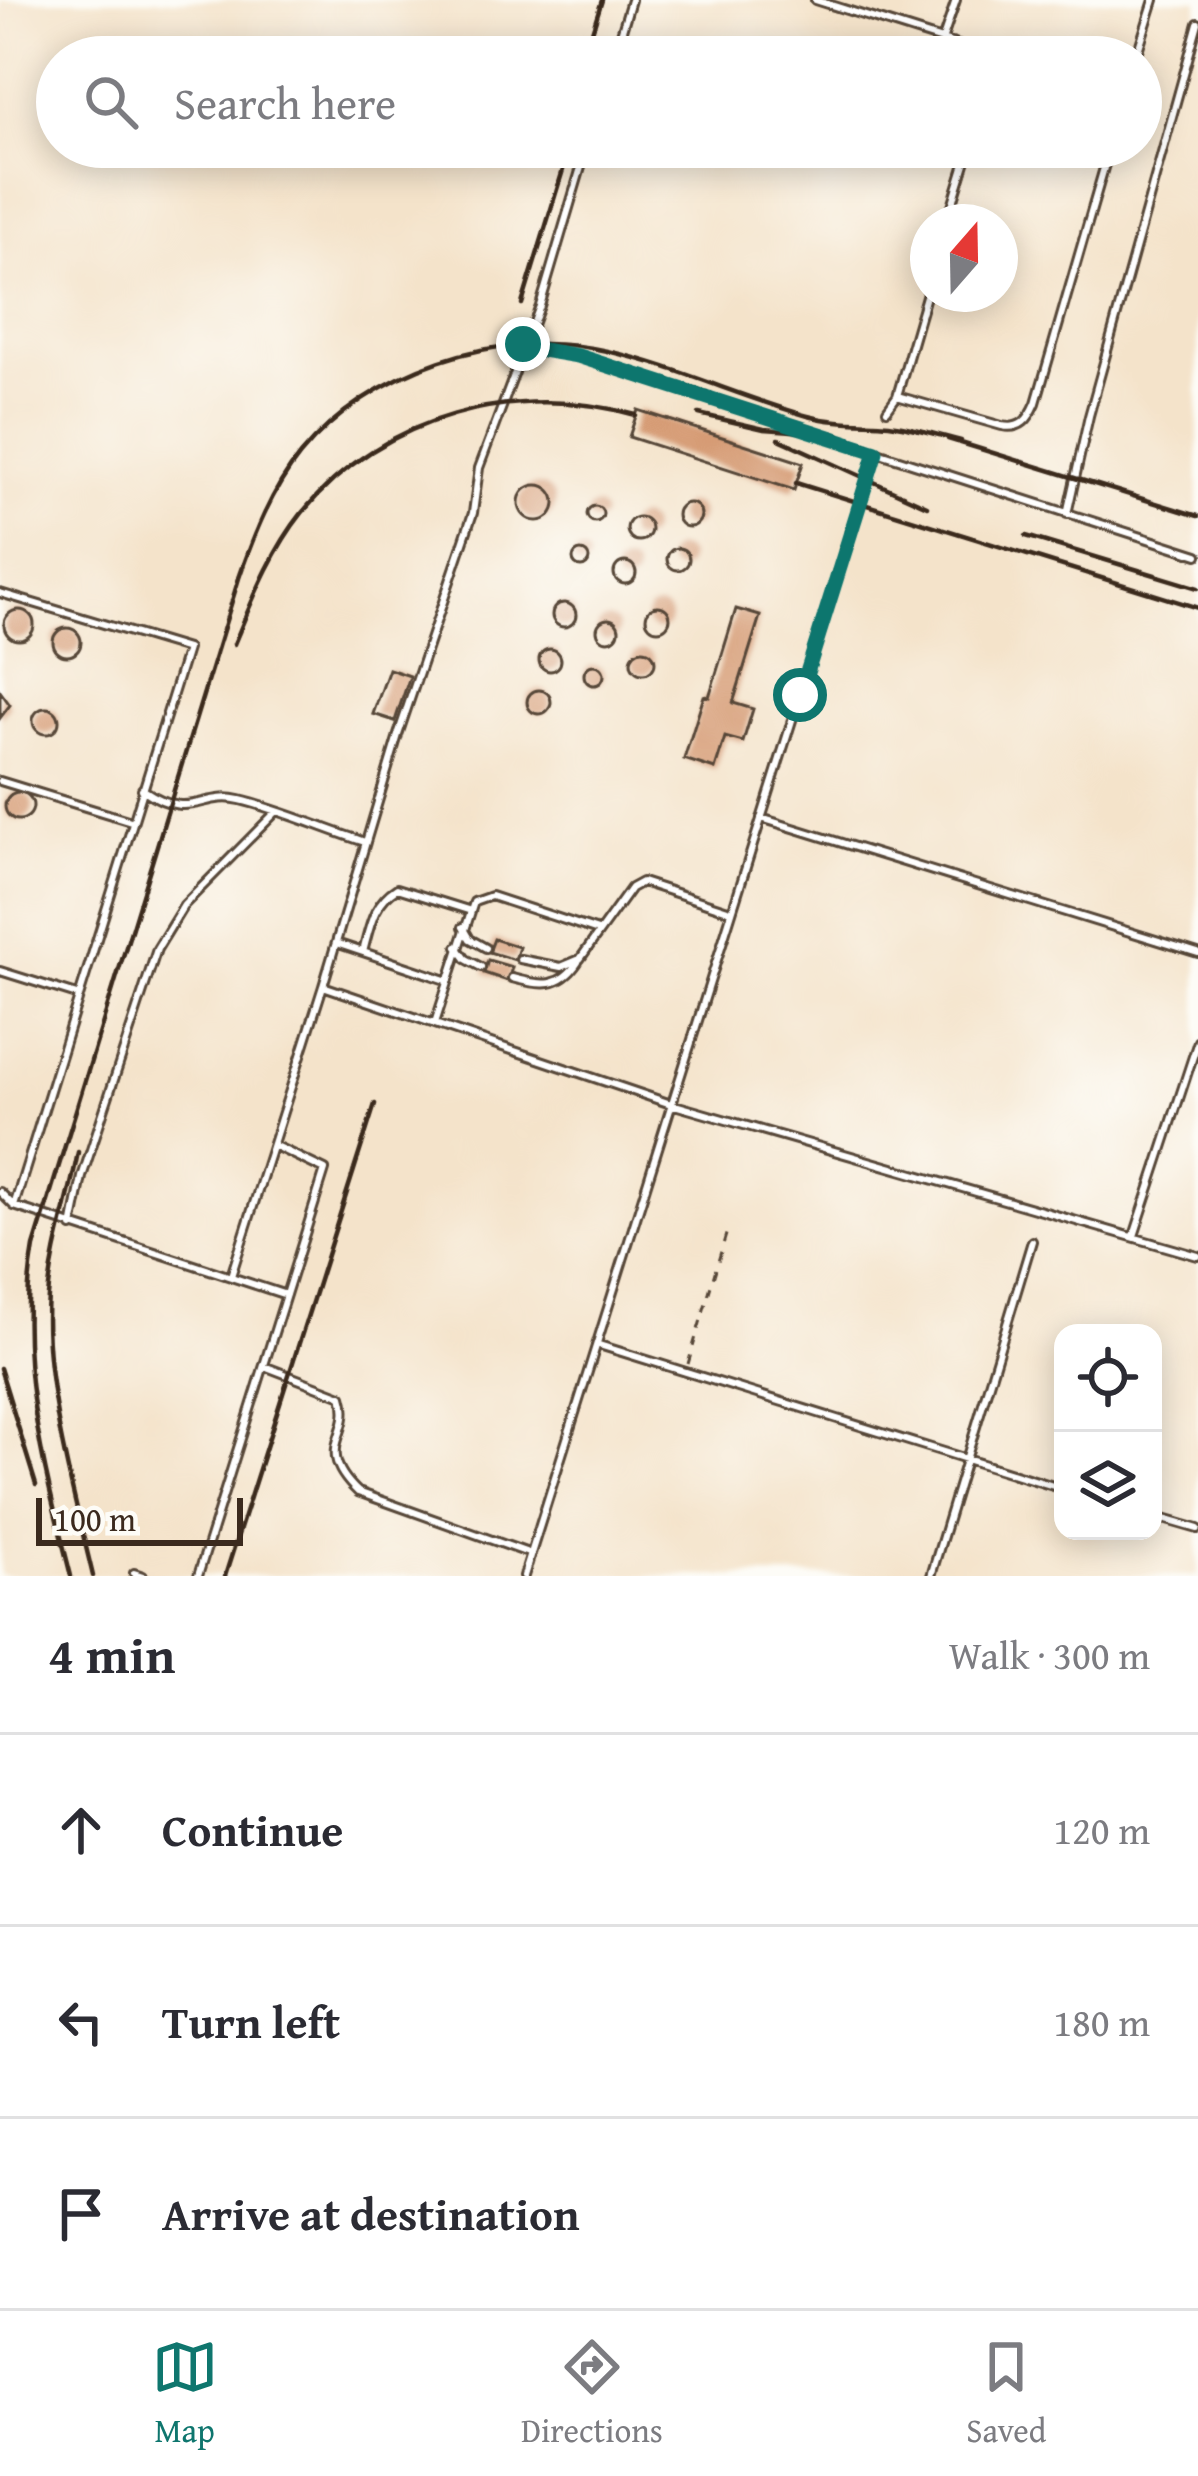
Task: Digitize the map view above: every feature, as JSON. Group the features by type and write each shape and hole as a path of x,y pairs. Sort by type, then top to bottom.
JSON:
{"lane":[{"path":"620,36 631,0"},
{"path":"815,0 936,36"},
{"path":"944,36 956,0"},
{"path":"1143,36 1154,0"},
{"path":"1162,153 1198,23"},
{"path":"231,1276 473,513 479,468 540,306 581,168"},
{"path":"953,204 964,168"},
{"path":"897,396 1011,428 1027,420 1036,403 1104,168"},
{"path":"1066,514 1158,168"},
{"path":"887,410 897,396 921,312"},
{"path":"520,352 578,356 1198,555"},
{"path":"524,1576 876,452"},
{"path":"0,593 187,649 14,1206"},
{"path":"0,781 131,821"},
{"path":"142,789 170,804 238,800 365,842"},
{"path":"72,1227 88,1157 165,932 194,894 275,813"},
{"path":"760,818 1198,953"},
{"path":"512,978 538,985 556,984 568,976 631,888 642,882 731,911"},
{"path":"363,952 371,918 383,897 397,888 468,910"},
{"path":"434,1023 473,902 490,896 598,931"},
{"path":"463,927 470,940 486,948"},
{"path":"336,943 446,980"},
{"path":"457,946 481,967"},
{"path":"520,959 561,967 580,959"},
{"path":"0,971 77,995"},
{"path":"323,986 670,1105 1198,1256"},
{"path":"1134,1236 1198,1041"},
{"path":"198,1576 325,1170 273,1144"},
{"path":"0,1192 14,1206 72,1227 286,1295"},
{"path":"931,1576 1031,1241"},
{"path":"598,1345 1054,1486"},
{"path":"265,1366 342,1396 345,1408 334,1449 340,1471 358,1492 531,1554"},
{"path":"1162,1519 1198,1529"},
{"path":"134,1573 143,1576"}],"path":[{"path":"685,1371 727,1231"}],"building":[{"path":"638,410 803,463 794,490 629,437"},
{"path":"537,485 549,491 555,503 549,515 537,521 525,515 519,503 525,491"},
{"path":"689,503 701,515 689,527 677,515"},
{"path":"595,506 603,514 595,522 587,514"},
{"path":"639,517 648,520 648,538 639,541 630,538 627,529 630,520"},
{"path":"678,548 689,559 678,570 667,559"},
{"path":"581,551 589,559 581,567 573,559"},
{"path":"625,562 636,573 625,584 614,573"},
{"path":"564,603 576,615 564,627 552,615"},
{"path":"658,606 670,618 658,630 646,618"},
{"path":"736,609 760,616 733,703 753,709 743,742 725,737 715,769 684,759"},
{"path":"19,610 30,614 34,625 30,636 19,640 8,636 4,625 8,614"},
{"path":"608,619 619,630 608,641 597,630"},
{"path":"67,628 77,632 81,642 77,652 67,656 57,652 53,642 57,632"},
{"path":"550,649 561,660 550,671 539,660"},
{"path":"643,650 655,662 643,674 631,662"},
{"path":"594,665 604,675 594,685 584,675"},
{"path":"389,669 410,676 395,721 373,714"},
{"path":"539,690 551,702 539,714 527,702"},
{"path":"0,691 10,705 0,718"},
{"path":"46,708 59,721 46,734 33,721"},
{"path":"19,792 29,796 33,806 29,816 19,820 9,816 5,806 9,796"},
{"path":"494,939 519,947 515,960 489,952"},
{"path":"488,960 512,967 508,981 484,973"}],"railway":[{"path":"591,36 602,0"},
{"path":"522,304 564,168"},
{"path":"71,1576 42,1454 30,1371 29,1288 34,1247 239,578 272,498 300,455 329,425 400,378 439,361 523,345 607,351 808,416 898,425 961,441"},
{"path":"234,644 291,528 334,479 371,452 454,414 499,405 591,405 636,415"},
{"path":"699,414 764,429 835,434"},
{"path":"779,439 927,506"},
{"path":"948,439 1198,516"},
{"path":"796,483 1198,608"},
{"path":"1026,536 1198,588"},
{"path":"225,1576 375,1104"},
{"path":"78,1152 54,1260 47,1328 61,1436 93,1576"},
{"path":"0,1368 36,1485"}],"route":[{"path":"523,344 520,352 566,352 876,452 800,695"}]}
